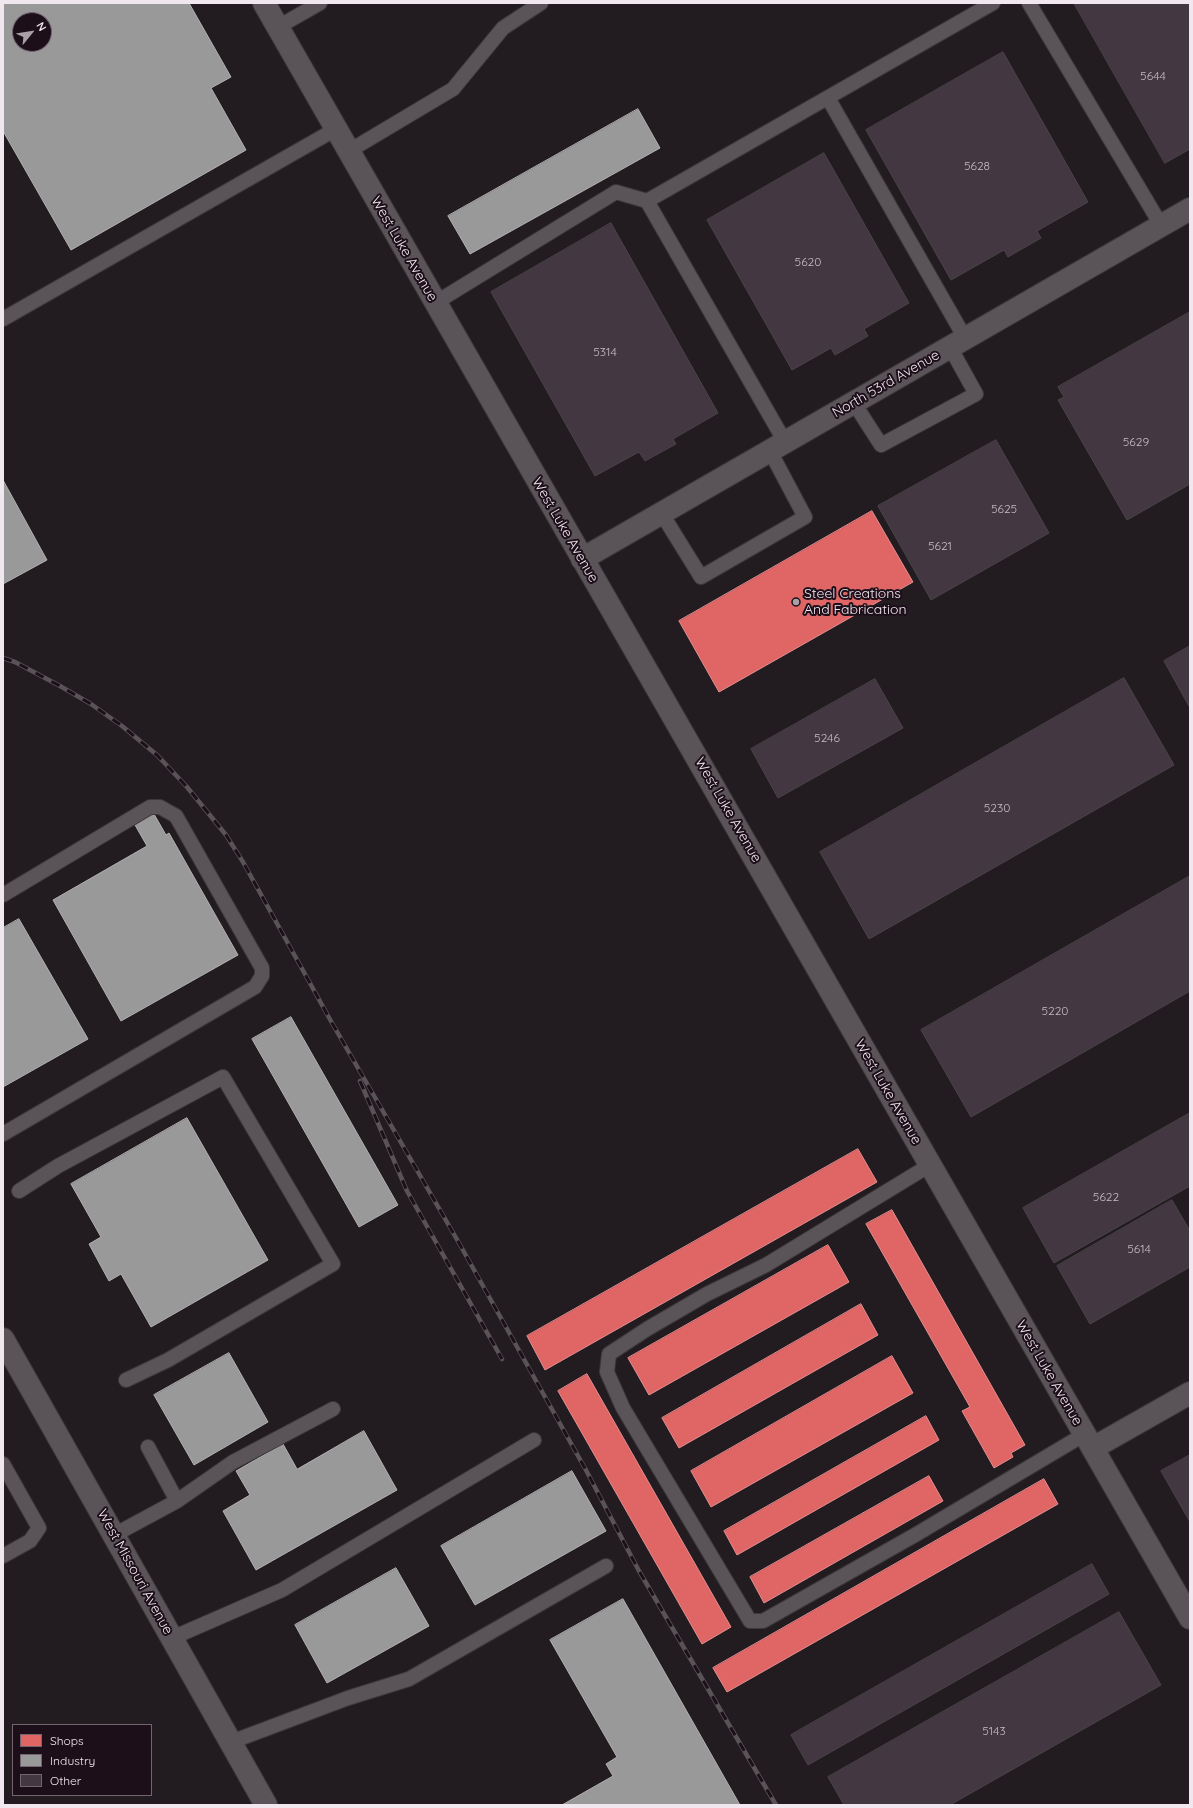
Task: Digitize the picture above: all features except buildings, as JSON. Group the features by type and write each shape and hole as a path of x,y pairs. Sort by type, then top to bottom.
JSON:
{"street":[{"name":"West Luke Avenue","path":"264,3 1190,1618"},
{"name":"North 53rd Avenue","path":"582,559 1190,209"},
{"name":"West Missouri Avenue","path":"3,1339 266,1805"},
{"path":"1089,1441 1190,1393"}],"lane":[{"path":"278,27 320,3"},
{"path":"349,151 453,90 503,28 541,3"},
{"path":"647,202 993,3"},
{"path":"1029,3 1161,225"},
{"path":"828,98 958,343 976,394 880,445 854,403"},
{"path":"3,319 336,129"},
{"path":"435,303 616,192 647,202 778,447 805,517 701,577 662,514"},
{"path":"3,895 150,807 160,807 176,816 262,968 262,976 255,987 3,1134"},
{"path":"19,1191 58,1166 223,1077 333,1264 168,1360 126,1380"},
{"path":"930,1165 766,1265 707,1294 647,1329 609,1354 607,1372 623,1408 750,1621 763,1621 915,1535 1089,1441"},
{"path":"114,1535 177,1501 233,1462 333,1410"},
{"path":"172,1638 282,1590 534,1440"},
{"path":"148,1448 177,1501"},
{"path":"3,1464 38,1528 30,1541 3,1556"},
{"path":"231,1742 348,1698 409,1679 606,1566"}],"railway":[{"path":"3,658 15,662 60,686 91,704 122,726 157,755 187,787 226,835 243,862 332,1023 459,1243 587,1472 639,1571 776,1805"},
{"path":"360,1081 407,1191 502,1359"}],"place":[{"name":"Steel Creations And Fabrication","path":"796,602"}]}
